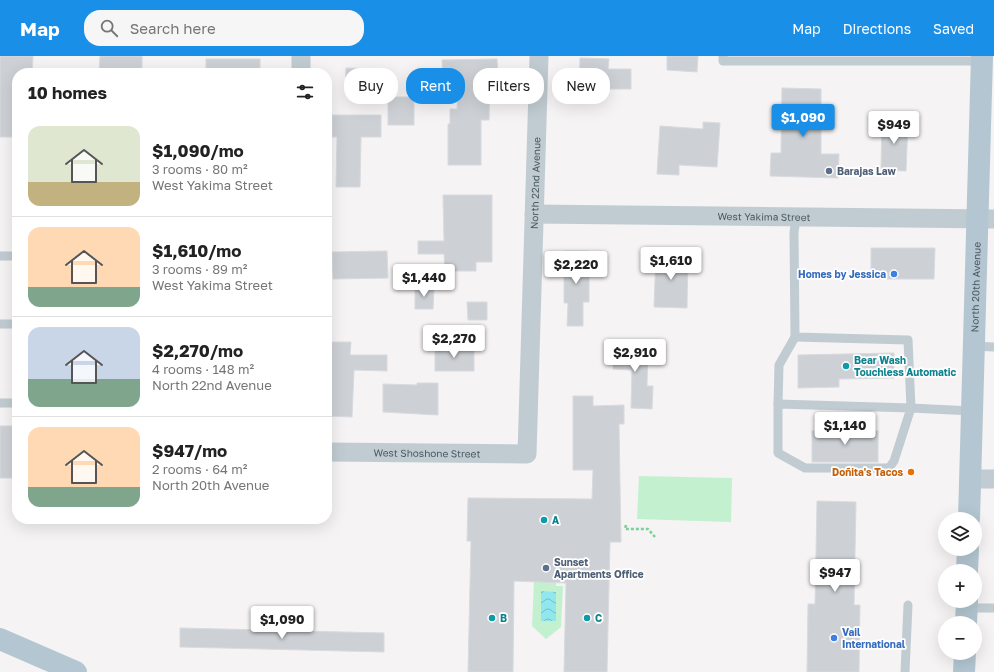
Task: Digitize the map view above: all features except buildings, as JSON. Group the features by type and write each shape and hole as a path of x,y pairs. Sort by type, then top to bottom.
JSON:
{"main road":[{"name":"North 20th Avenue","path":"969,512 972,411 984,347 986,219 984,85 982,58"},
{"path":"0,639 76,672"},
{"path":"964,672 965,660"}],"street":[{"path":"301,56 301,68"},
{"name":"North 22nd Avenue","path":"527,454 539,56"},
{"name":"West Yakima Street","path":"534,214 986,219"},
{"name":"West Shoshone Street","path":"332,452 527,454"},
{"path":"970,479 994,479"}],"lane":[{"path":"723,56 723,61 982,58"},
{"path":"795,337 908,340 911,408 894,461 889,468 805,468 778,453 779,365 795,337 794,233 796,216"},
{"path":"0,256 12,256"},
{"path":"0,324 12,324"},
{"path":"0,403 12,403"},
{"path":"778,404 972,411"},
{"path":"905,672 908,605"},
{"path":"966,611 994,608"}],"path":[{"path":"626,525 625,529 648,529 655,536"}],"green space":[{"path":"639,476 732,478 731,522 637,519"},
{"path":"534,582 556,582 556,586 563,586 561,627 546,639 532,626"}],"water":[{"path":"541,591 556,592 556,621 541,621"}],"place":[{"name":"Barajas Law","path":"829,171"},
{"name":"Homes by Jessica","path":"894,274"},
{"name":"Bear Wash Touchless Automatic","path":"846,366"},
{"name":"Doñita's Tacos","path":"911,472"},
{"name":"A","path":"544,520"},
{"name":"Sunset Apartments Office","path":"546,568"},
{"name":"B","path":"492,618"},
{"name":"C","path":"587,618"},
{"name":"Vail International","path":"834,638"}]}
